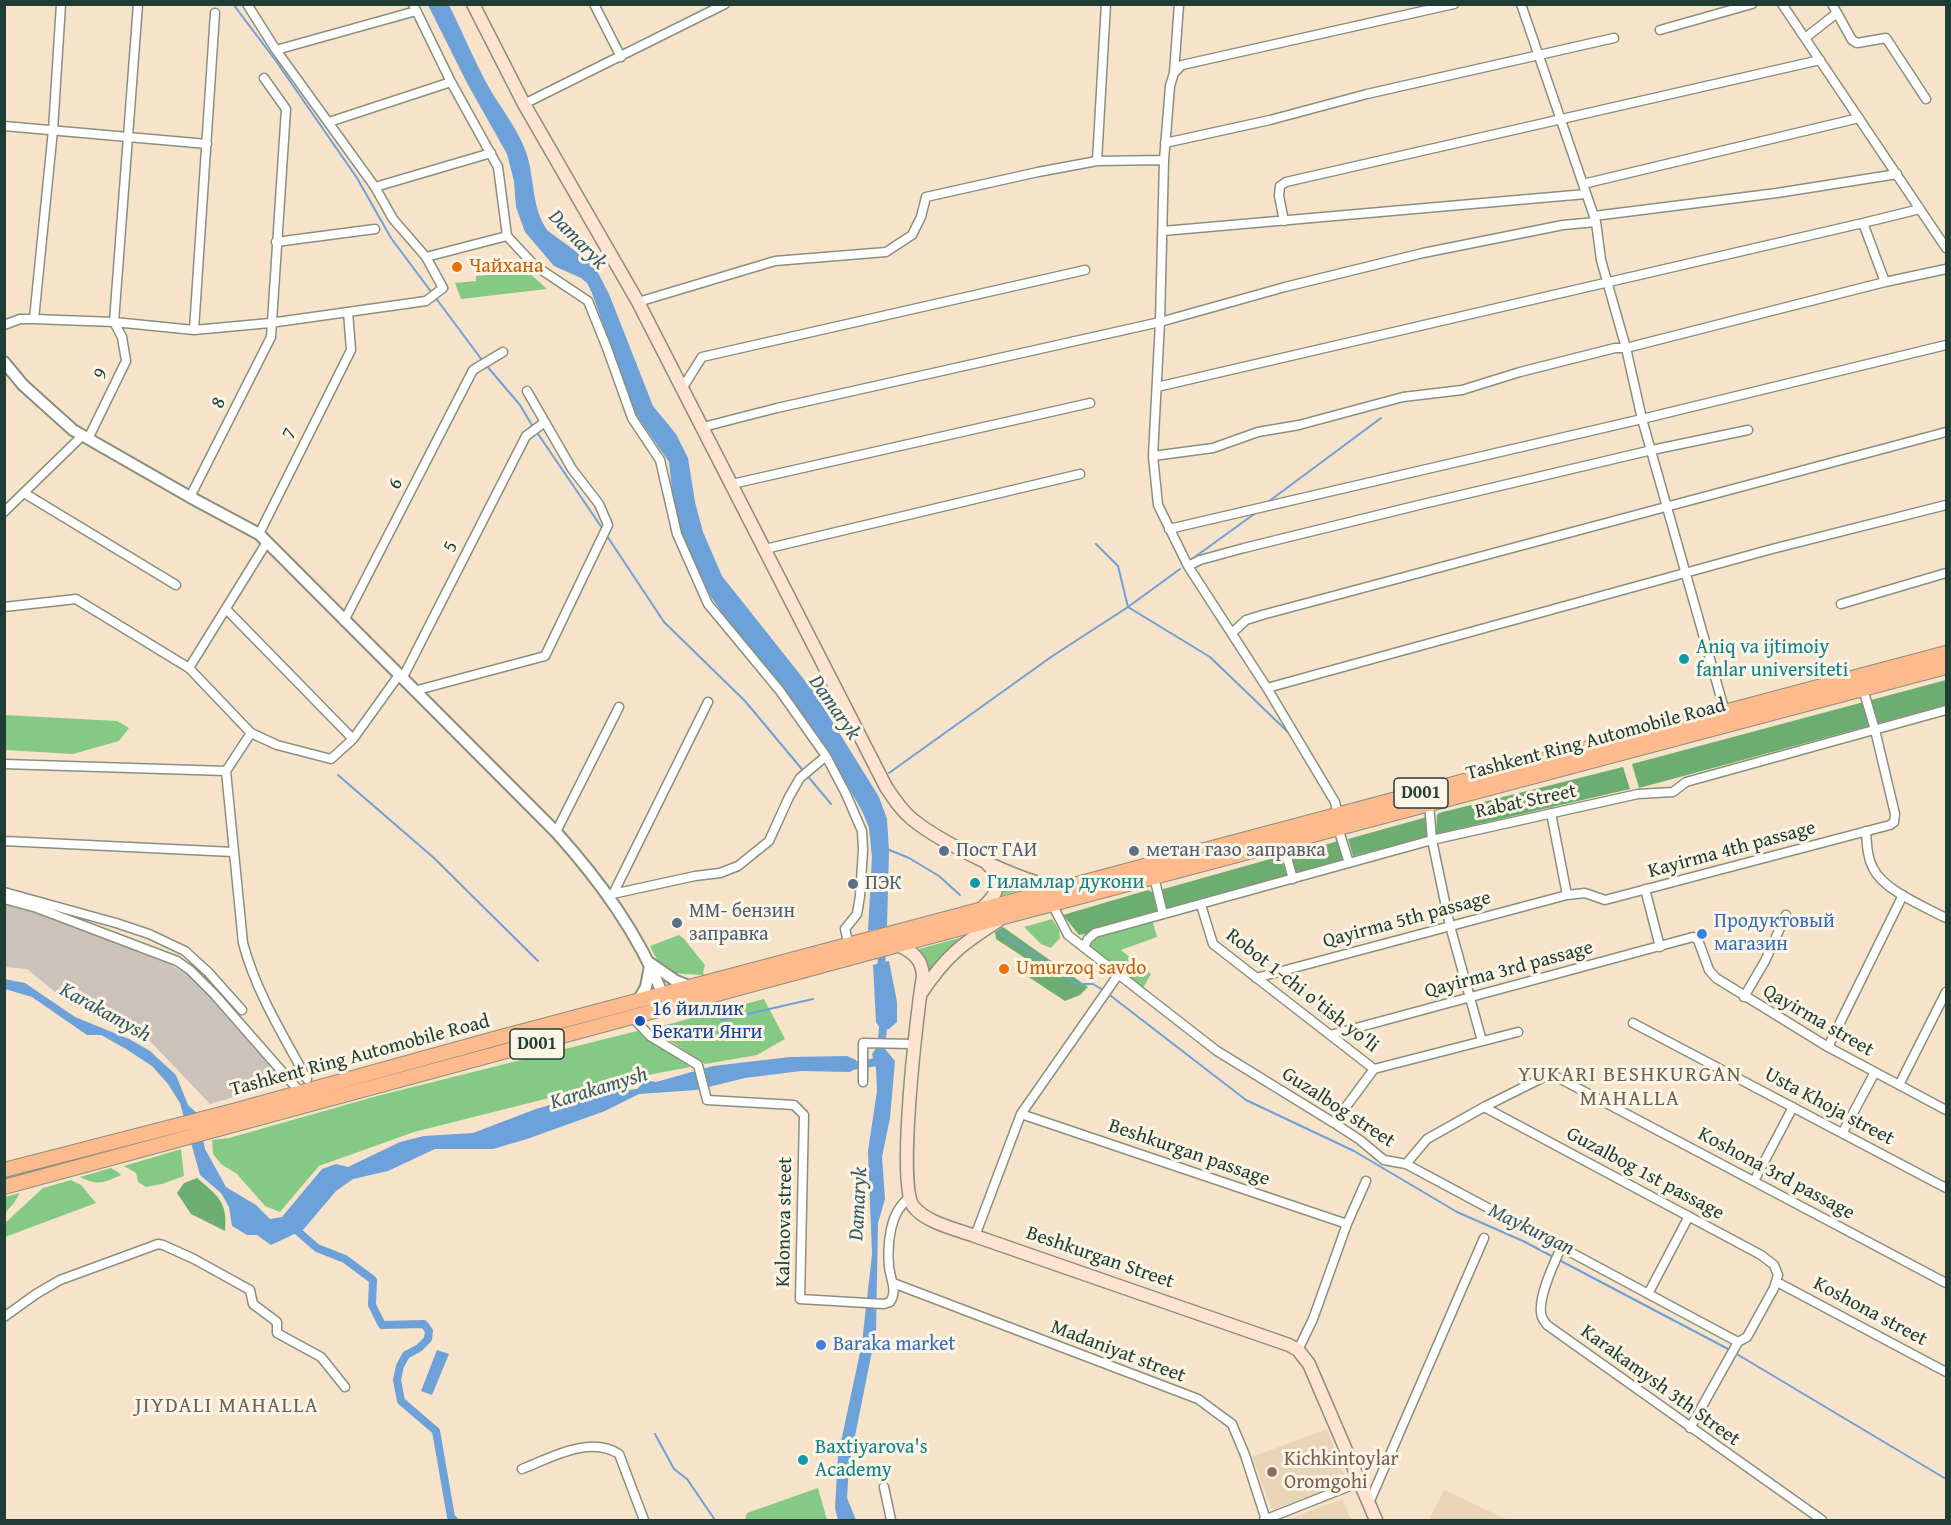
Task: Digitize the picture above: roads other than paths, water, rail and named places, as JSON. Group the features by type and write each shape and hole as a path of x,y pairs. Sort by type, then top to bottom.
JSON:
{"highway":[{"name":"Tashkent Ring Automobile Road","path":"211,1123 505,1053 633,1018 692,987 1052,904 1129,877 1412,802 1725,712 1947,653"},
{"name":"Tashkent Ring Automobile Road","path":"1412,802 1429,804 1947,667"},
{"name":"Tashkent Ring Automobile Road","path":"897,939 978,912 1067,888 1129,877 1154,877 1283,843 1338,822"},
{"name":"Tashkent Ring Automobile Road","path":"211,1123 300,1092 501,1037 638,1001 665,1002 856,948"},
{"path":"501,1037 505,1053"},
{"name":"D001","path":"4,1170 170,1126 211,1123"},
{"name":"D001","path":"4,1187 174,1141 211,1123"}],"main road":[{"path":"473,4 524,104 638,302 895,801 928,831 982,860 1043,885 1067,888"},
{"path":"978,912 992,899 998,885 993,871 982,860"},
{"path":"920,996 933,975 956,950 1003,917"},
{"path":"897,939 920,961 923,976 913,1044 908,1139 909,1198"},
{"name":"Beshkurgan Street","path":"909,1198 924,1216 975,1236 1289,1344 1298,1350"},
{"path":"1298,1350 1309,1364 1376,1521"}],"street":[{"path":"34,319 61,4"},
{"path":"114,322 138,4"},
{"path":"4,325 20,319 34,319 114,322 194,330 270,323 426,301 443,288 426,257 393,219 375,187 276,50 247,4"},
{"path":"594,4 621,57"},
{"path":"524,104 725,4"},
{"path":"1097,161 1106,4"},
{"path":"1179,4 1164,160 1160,322 1153,456 1158,505 1188,566 1267,688 1335,802 1338,822 1350,862"},
{"path":"1174,73 1182,64 1455,4"},
{"path":"1521,4 1595,219 1601,260 1626,348 1642,419 1725,712"},
{"path":"1660,30 1752,4"},
{"path":"1782,4 1947,248"},
{"path":"1832,4 1852,40 1857,43 1886,38 1926,99"},
{"path":"276,50 415,8 451,82 498,166 507,236 534,265 588,301 632,418 660,460 677,534 708,604 780,691 826,756 862,831 860,896 857,914 845,929 856,948"},
{"path":"194,330 215,13"},
{"path":"1805,38 1837,13"},
{"path":"1165,143 1614,38"},
{"path":"1284,221 1279,191 1280,186 1287,182 1820,60"},
{"name":"8","path":"190,497 271,337 270,323 286,109 264,78"},
{"path":"329,122 451,82"},
{"path":"1583,184 1859,118"},
{"path":"4,126 207,144"},
{"path":"375,187 491,153"},
{"path":"638,302 775,261 886,252 912,236 921,217 926,197 1097,161 1164,160"},
{"path":"703,427 1160,322 1286,287 1423,254 1595,219 1897,174"},
{"path":"1163,231 1586,194"},
{"path":"1157,387 1920,209"},
{"path":"1863,223 1885,282"},
{"path":"276,242 375,229"},
{"path":"426,257 507,236"},
{"path":"1153,456 1213,448 1258,432 1299,425 1403,397 1462,390 1520,372 1615,348 1626,348 1885,282 1947,269"},
{"path":"682,387 702,357 1085,270"},
{"name":"7","path":"189,668 226,609 263,538 351,350 348,312"},
{"name":"9","path":"4,512 85,437 126,361 122,337 114,322"},
{"path":"1169,530 1947,345"},
{"name":"6","path":"344,621 473,370 503,352"},
{"path":"4,362 23,385 73,430 263,538 556,832 610,894 650,963 665,1002"},
{"path":"414,691 545,656 608,525 599,504 539,427 527,391"},
{"path":"732,484 1089,403"},
{"name":"5","path":"251,734 277,745 331,759 352,739 400,677 526,436 539,427"},
{"path":"1188,566 1200,560 1244,548 1652,450 1748,430"},
{"path":"1232,633 1246,620 1262,615 1947,432"},
{"path":"765,549 1080,474"},
{"path":"24,493 176,585"},
{"path":"1267,688 1772,549 1947,505"},
{"path":"1841,604 1947,573"},
{"path":"4,608 76,599 189,668 251,734 225,771 243,943 248,962 271,1014 307,1079"},
{"path":"226,609 352,739"},
{"name":"Kayirma 4th passage","path":"1567,895 1581,892 1605,900 1890,825 1894,822 1895,814 1863,689"},
{"path":"610,894 708,702"},
{"path":"556,832 619,707"},
{"name":"Rabat Street","path":"1084,947 1095,933 1350,862 1432,840 1638,794 1673,792 1686,782 1947,710"},
{"path":"610,894 720,873 738,866 769,841 800,777 826,756"},
{"path":"4,764 225,771"},
{"path":"1429,804 1432,840 1450,926 1482,1041"},
{"path":"1551,813 1567,895"},
{"path":"1866,831 1868,856 1874,870 1883,881 1903,895 1947,918"},
{"path":"4,841 233,852"},
{"path":"1283,843 1293,879"},
{"path":"1154,877 1163,914"},
{"path":"1645,890 1660,946"},
{"path":"4,892 116,923 149,934 185,951 208,972 242,1010"},
{"name":"Qayirma 5th passage","path":"1256,978 1567,895"},
{"path":"1828,1047 1903,895"},
{"path":"4,899 37,908 177,961 190,970 214,994 300,1092"},
{"name":"Guzalbog street","path":"1052,904 1068,935 1118,975 1217,1051 1334,1123 1360,1140 1384,1160 1406,1164 1648,1294 1734,1349"},
{"name":"Robot 1-chi o'tish yo'li","path":"1201,905 1213,944 1374,1069"},
{"path":"1744,997 1765,961 1786,915"},
{"name":"Qayirma 3rd passage","path":"1330,1035 1696,938"},
{"name":"Qayirma street","path":"1696,938 1712,975 1744,997 1828,1047 1947,1110"},
{"path":"650,963 673,980 692,987"},
{"path":"638,1001 646,987 650,963"},
{"path":"975,1236 1021,1114 1118,975"},
{"path":"1899,1085 1947,992"},
{"name":"Kalonova street","path":"633,1018 650,1036 698,1065 706,1098 794,1105 804,1115 800,1299 884,1304 890,1302 894,1296 893,1283"},
{"name":"Usta Khoja street","path":"1633,1023 1947,1188"},
{"path":"1334,1123 1374,1069 1518,1032"},
{"path":"864,1082 863,1043 913,1044"},
{"path":"1844,1132 1875,1072"},
{"name":"Koshona 3rd passage","path":"1406,1164 1426,1139 1484,1107 1548,1075 1553,1075 1947,1283"},
{"name":"Guzalbog 1st passage","path":"1484,1107 1769,1260 1776,1269 1777,1282"},
{"path":"1754,1181 1793,1107"},
{"name":"Beshkurgan passage","path":"1021,1114 1347,1224"},
{"path":"1298,1350 1313,1319 1347,1224 1366,1181"},
{"path":"893,1283 889,1268 892,1222 900,1205 909,1198"},
{"path":"1648,1294 1689,1216"},
{"path":"1369,1503 1484,1238"},
{"path":"4,1317 60,1280 158,1244 164,1245 250,1290 253,1304 277,1322 277,1333 321,1357 345,1387"},
{"name":"Karakamysh 3th Street","path":"1561,1248 1540,1308 1547,1325 1822,1521"},
{"path":"1690,1428 1734,1349 1747,1337 1777,1282"},
{"name":"Koshona street","path":"1777,1282 1946,1369"},
{"name":"Madaniyat street","path":"893,1283 1198,1399 1232,1424 1245,1455 1265,1520 1360,1482"},
{"path":"522,1469 576,1448 611,1449 619,1454 644,1521"},
{"path":"884,1487 891,1521"}],"water":[{"path":"428,5 449,5 487,84 518,134 529,162 539,213 548,231 589,261 609,294 653,406 676,434 688,458 695,502 703,532 722,576 814,692 879,797 887,819 889,851 887,926 868,931 872,857 869,828 863,813 826,747 702,584 680,532 674,508 669,462 632,407 592,293 587,283 581,278 554,266 525,232 516,207 514,181 507,154 467,83"},
{"path":"889,961 897,1002 897,1022 889,1029 881,1030 876,1022 873,965"},
{"path":"4,979 25,983 75,1017 129,1039 150,1051 176,1075 188,1105 198,1114 205,1149 226,1187 256,1205 270,1219 282,1217 322,1169 336,1164 348,1167 400,1142 424,1136 473,1133 536,1109 570,1099 575,1103 597,1094 637,1089 646,1080 656,1082 713,1066 790,1057 847,1056 856,1060 855,1069 850,1072 801,1071 745,1078 696,1090 639,1094 605,1111 493,1149 435,1149 388,1171 353,1179 336,1191 303,1230 271,1245 257,1235 247,1235 232,1226 229,1207 221,1193 200,1175 180,1103 168,1084 152,1066 101,1035 87,1035 32,997 5,989"},
{"path":"876,1048 885,1049 895,1061 890,1118 882,1157 885,1199 878,1223 876,1331 849,1466 847,1498 856,1520 838,1520 835,1508 838,1456 862,1343 872,1254 868,1151 877,1091 876,1069 872,1054"},
{"path":"437,1350 449,1354 432,1395 421,1391"}],"waterway":[{"path":"233,4 276,61 357,178 391,238 432,293"},
{"path":"435,297 482,360"},
{"path":"486,365 520,405 533,427"},
{"path":"1268,502 1381,418"},
{"path":"536,431 602,528"},
{"path":"1192,559 1257,512"},
{"path":"607,536 664,622 745,701 831,804"},
{"path":"1096,544 1118,566 1128,607 1210,657 1291,735"},
{"path":"889,773 1051,657 1128,607 1180,569"},
{"path":"338,775 434,858 538,961"},
{"name":"Maykurgan","path":"887,849 909,858 939,876 960,895"},
{"name":"Damaryk","path":"880,919 882,972"},
{"name":"Maykurgan","path":"999,932 1077,984 1093,984 1103,990"},
{"name":"Maykurgan","path":"1111,996 1246,1100 1354,1151 1457,1212 1523,1241 1730,1350"},
{"path":"721,1020 813,999"},
{"name":"Damaryk","path":"881,1047 884,1020"},
{"path":"663,1032 699,1025"},
{"name":"Karakamysh","path":"845,1067 883,1061"},
{"path":"294,1228 317,1248 345,1259 373,1280 372,1305 382,1325 424,1324 429,1331 428,1339 419,1348 406,1355 400,1366 397,1380 401,1401 436,1431 451,1517 454,1520"},
{"name":"Maykurgan","path":"1735,1353 1946,1479"},
{"path":"655,1434 674,1469 687,1479 715,1520"}],"place":[{"name":"Чайхана","path":"457,267"},
{"name":"Aniq va ijtimoiy fanlar universiteti","path":"1684,659"},
{"name":"Пост ГАИ","path":"944,851"},
{"name":"метан газо заправка","path":"1134,851"},
{"name":"Гиламлар дукони","path":"975,883"},
{"name":"ПЭК","path":"853,884"},
{"name":"ММ- бензин заправка","path":"677,923"},
{"name":"Продуктовый магазин","path":"1702,934"},
{"name":"Umurzoq savdo","path":"1004,969"},
{"name":"16 йиллик Бекати Янги","path":"640,1021"},
{"name":"Baraka market","path":"821,1345"},
{"name":"Baxtiyarova's Academy","path":"803,1460"},
{"name":"Kichkintoylar Oromgohi","path":"1272,1472"}],"district":[{"name":"YUKARI BESHKURGAN MAHALLA","path":"1630,1088"},
{"name":"JIYDALI MAHALLA","path":"227,1407"}]}
